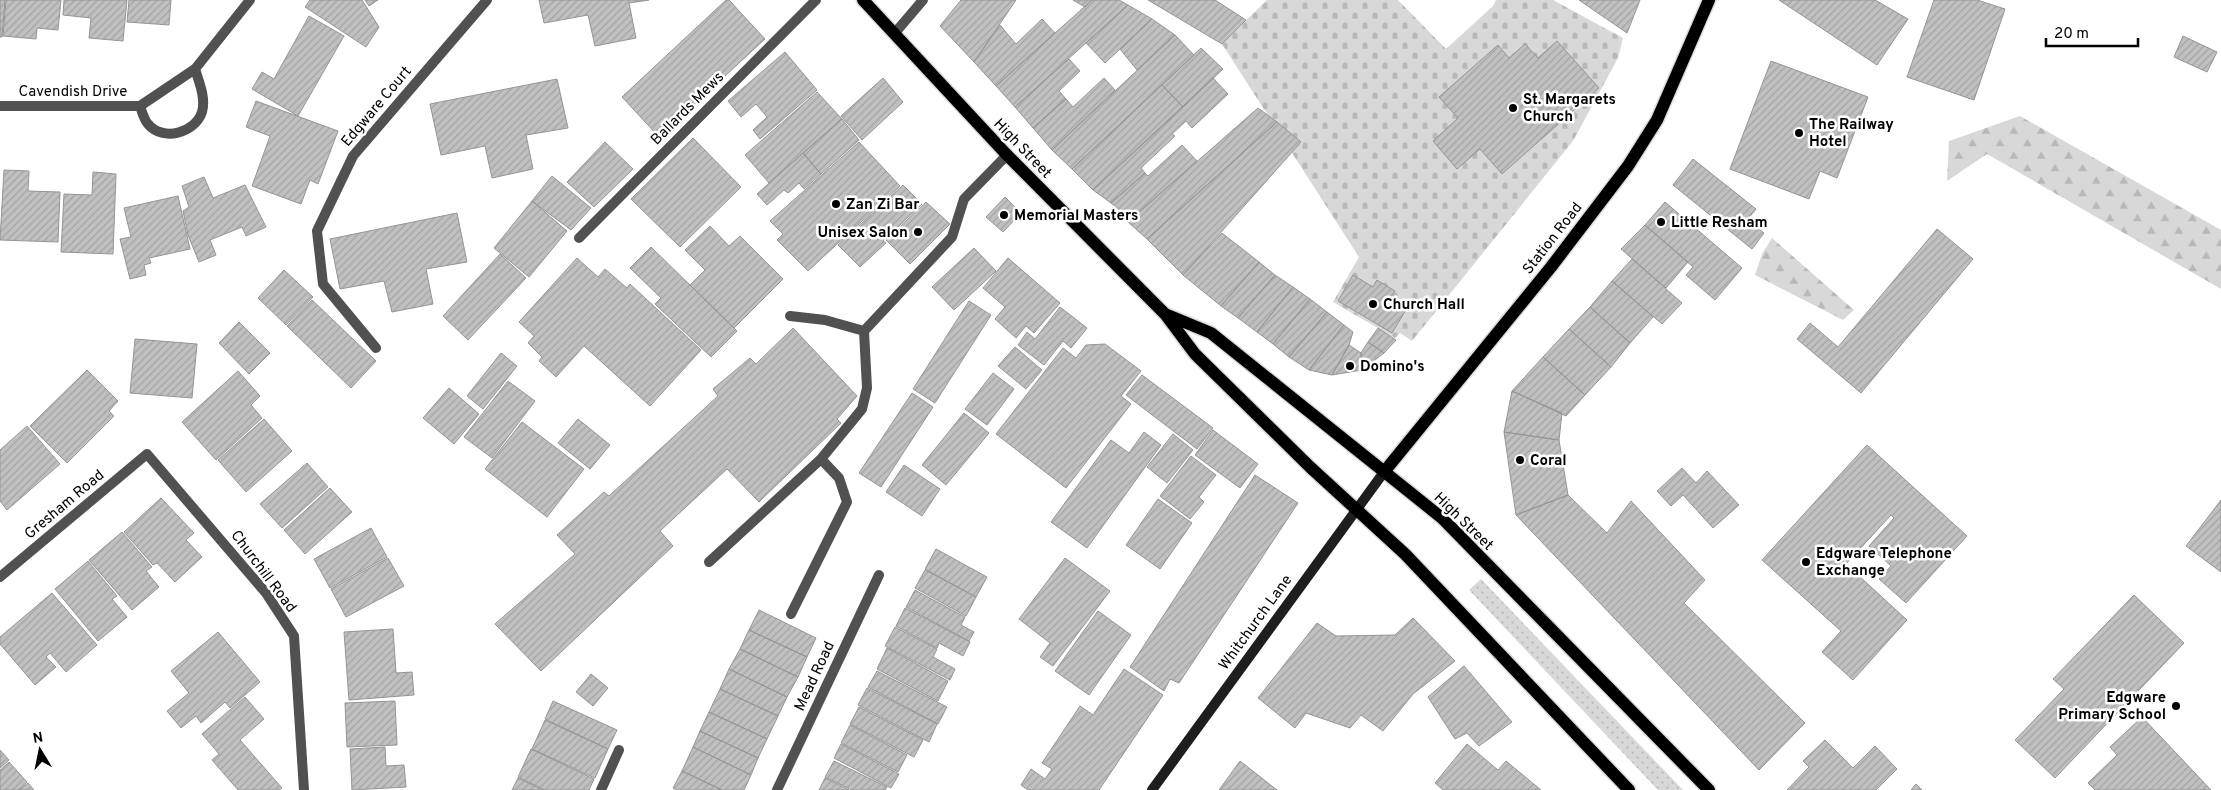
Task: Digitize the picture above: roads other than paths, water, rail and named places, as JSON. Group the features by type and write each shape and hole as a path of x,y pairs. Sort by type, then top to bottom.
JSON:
{"main road":[{"name":"High Street","path":"863,0 1006,155 1165,314 1195,354 1405,554 1629,790"},
{"name":"Station Road","path":"1384,472 1551,268 1628,166 1657,120 1709,0"},
{"name":"High Street","path":"1165,314 1211,333 1442,518 1710,790"},
{"name":"Whitchurch Lane","path":"1152,790 1384,472"}],"street":[{"name":"Cavendish Drive","path":"0,106 140,106 195,70 250,0"},
{"name":"Edgware Court","path":"376,348 323,284 317,231 353,156 487,0"},
{"name":"Ballards Mews","path":"578,238 816,0"},
{"path":"894,34 922,0"},
{"path":"140,106 147,124 157,132 169,135 182,132 195,124 202,111 203,101 195,70"},
{"path":"709,562 821,459 862,409 867,388 864,331 952,237 964,199 1006,155"},
{"path":"790,316 825,320 864,331"},
{"name":"Gresham Road","path":"0,577 147,454"},
{"name":"Churchill Road","path":"147,454 266,593 294,636 304,790"},
{"path":"791,614 848,502 839,478 821,459"},
{"name":"Mead Road","path":"777,790 879,575"},
{"path":"601,790 619,750"}],"place":[{"name":"St. Margarets Church","path":"1513,108"},
{"name":"The Railway Hotel","path":"1799,133"},
{"name":"Zan Zi Bar","path":"836,204"},
{"name":"Memorial Masters","path":"1004,215"},
{"name":"Little Resham","path":"1661,222"},
{"name":"Unisex Salon","path":"918,232"},
{"name":"Church Hall","path":"1373,304"},
{"name":"Domino's","path":"1350,366"},
{"name":"Coral","path":"1520,460"},
{"name":"Edgware Telephone Exchange","path":"1806,562"},
{"name":"Edgware Primary School","path":"2176,706"}]}
